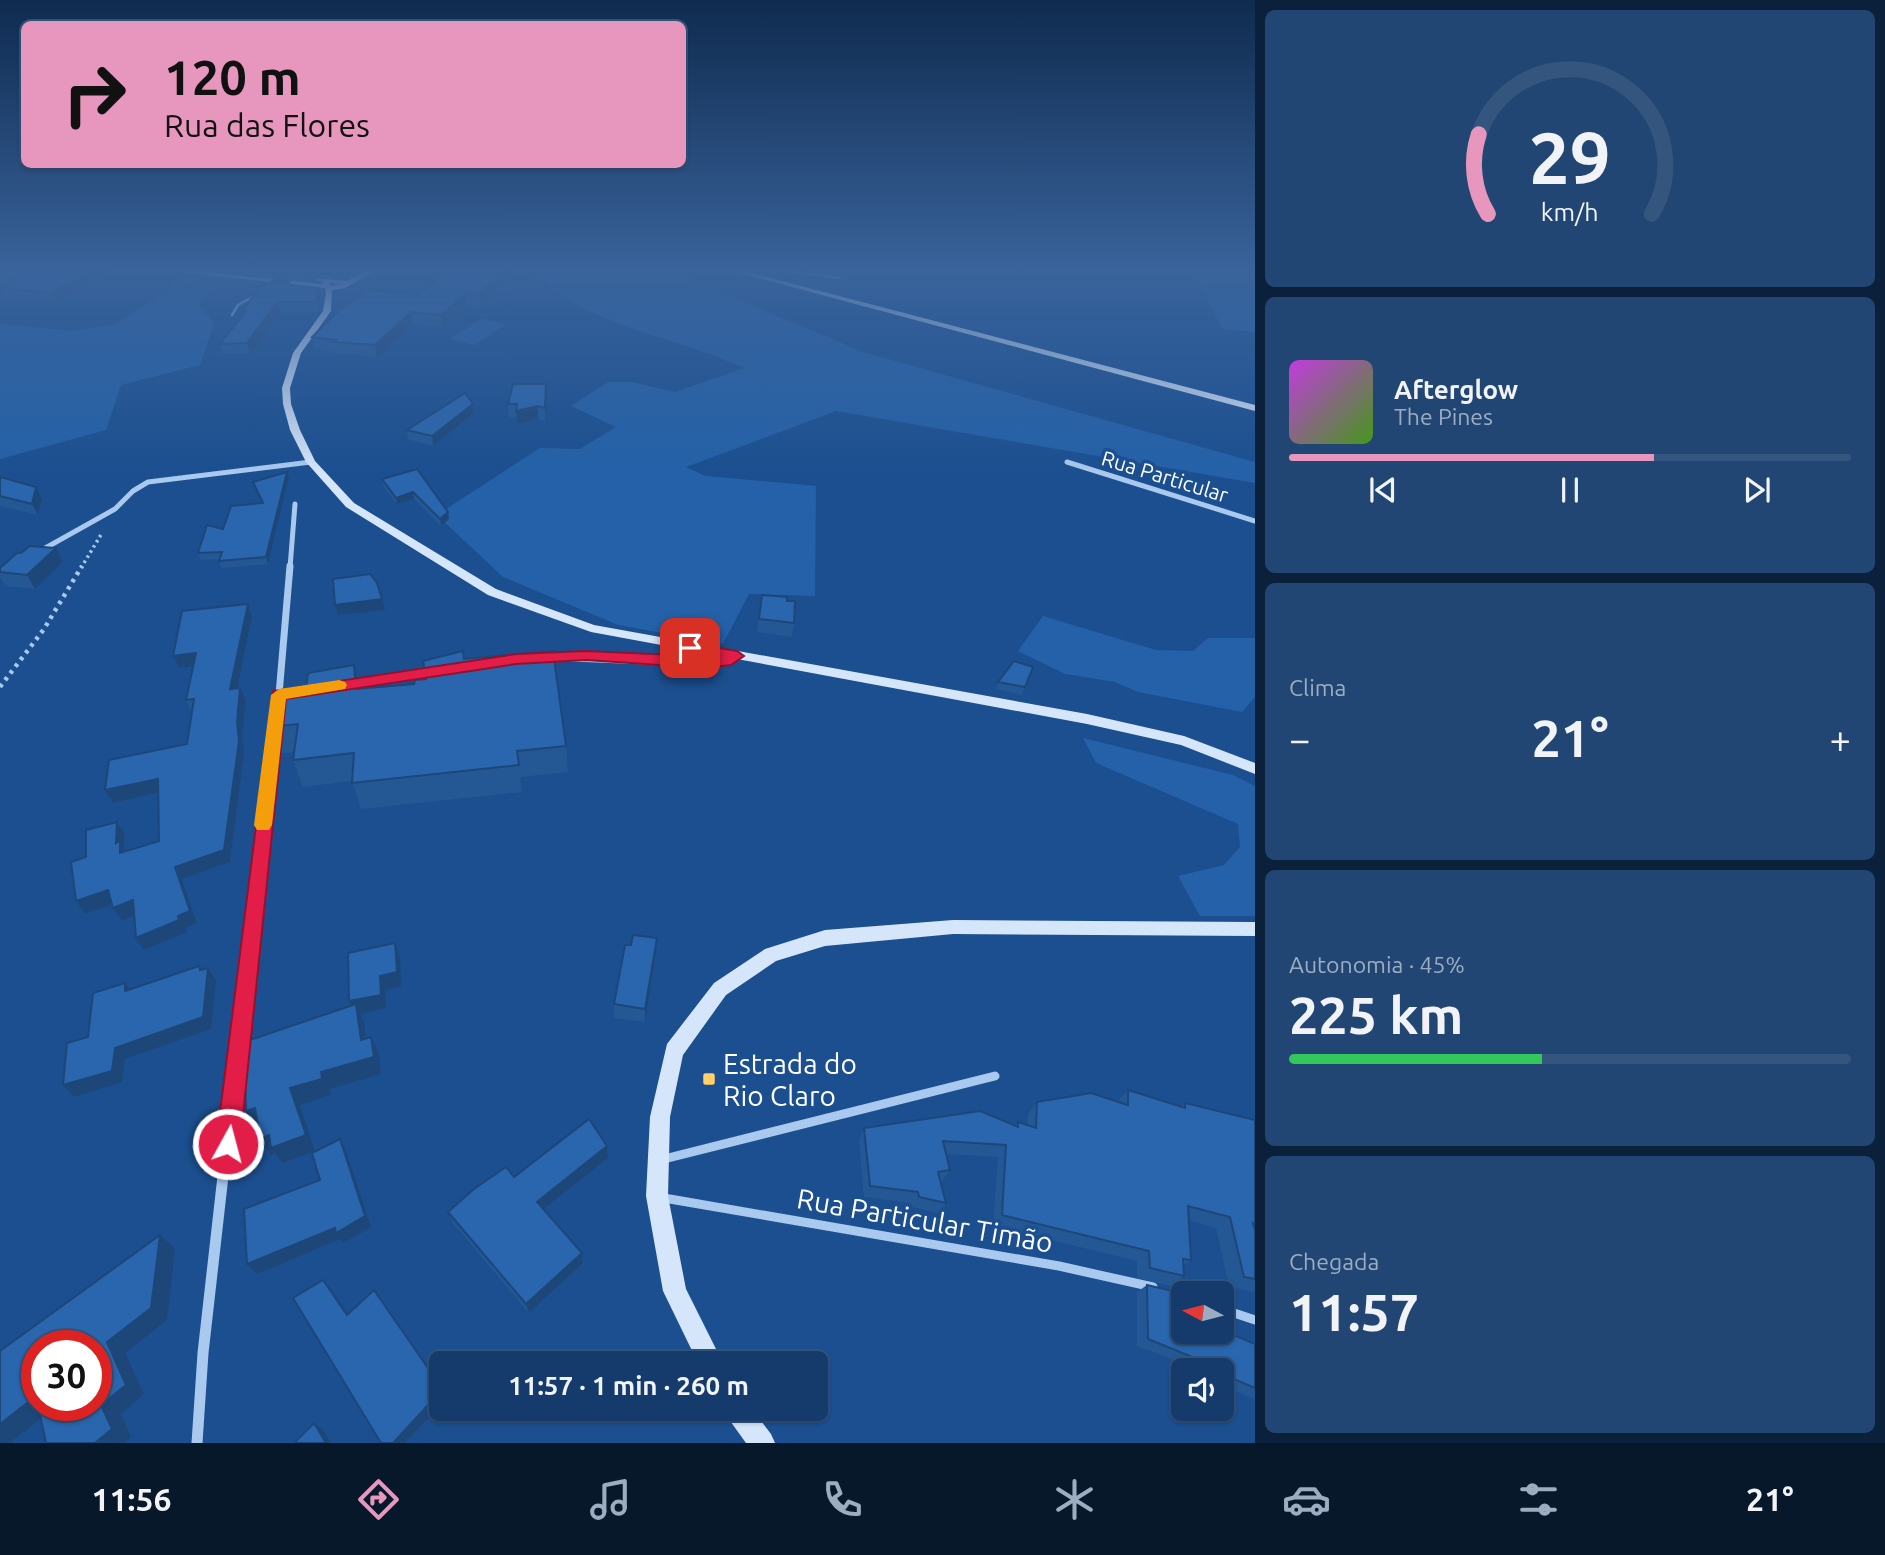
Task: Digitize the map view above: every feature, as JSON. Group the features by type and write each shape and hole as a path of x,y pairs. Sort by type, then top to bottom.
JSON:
{"main road":[{"path":"308,338 297,353 286,388 287,404 295,430 311,462 351,505 492,592 591,628 1087,719 1184,741 1255,769"},
{"path":"991,338 1255,408"},
{"path":"705,1351 675,1291 657,1196 658,1161 660,1117 674,1051 720,989 771,955 825,938 953,927 1255,929"},
{"path":"746,1421 762,1443"}],"street":[{"path":"38,552 98,520 148,482 311,462"},
{"name":"Rua Particular","path":"1067,462 1255,521"},
{"path":"197,1443 203,1353 279,695 295,504"},
{"path":"543,657 586,656 704,663 725,661 737,656"},
{"path":"345,685 437,671"},
{"path":"279,695 318,689"}],"lane":[{"path":"658,1161 995,1076"},
{"name":"Rua Particular Timão","path":"657,1196 1059,1266 1163,1290"},
{"path":"1234,1313 1255,1320"}],"path":[{"path":"0,687 44,629 120,505"}],"shaded area":[{"path":"0,338 209,338 200,365 121,385 106,430 0,459"},
{"path":"451,338 485,338 475,345"},
{"path":"664,338 831,338 863,352 1255,462 1255,483 836,411 686,467 706,476 816,486 815,596 749,594 723,644 618,625 503,577 437,515 540,448 580,449 616,427 571,406 608,382 632,382 675,392 744,368"},
{"path":"1043,616 1156,650 1193,651 1208,638 1255,638 1255,697 1242,712 1138,692 1115,682 1065,674 1018,651"},
{"path":"1083,738 1233,775 1255,786 1255,916 1200,916 1178,876 1224,865 1240,847 1238,824 1096,763"}],"building":[{"path":"224,338 250,338 247,343 220,344"},
{"path":"323,338 382,338 375,345 334,342 336,340"},
{"path":"513,384 546,384 545,408 538,406 516,411 517,404 508,404"},
{"path":"465,393 473,404 432,436 407,430"},
{"path":"417,469 448,512 440,519 413,492 396,498 382,479"},
{"path":"287,472 266,557 219,561 222,552 198,553 207,525 223,529 231,506 263,503 253,482"},
{"path":"0,477 36,487 32,504 0,496"},
{"path":"30,546 56,548 27,575 0,572 0,568 17,553"},
{"path":"370,574 377,583 382,599 335,605 333,579"},
{"path":"762,595 787,597 787,601 795,601 794,623 759,619"},
{"path":"248,604 230,689 240,688 237,722 239,741 224,850 175,867 190,911 178,916 179,920 136,938 133,900 113,908 108,890 76,901 71,862 86,857 86,830 117,822 116,843 120,841 120,853 159,841 158,779 105,790 109,760 187,744 194,699 186,700 196,653 173,656 182,611"},
{"path":"463,651 464,659 553,651 566,746 517,751 519,765 352,783 354,753 293,760 298,724 268,727 274,698 305,695 308,673 354,665 356,689 414,684 415,680 426,679 423,661"},
{"path":"1014,661 1033,667 1025,687 998,682"},
{"path":"633,935 657,938 645,1009 614,1004 625,945 631,945"},
{"path":"395,943 397,972 380,976 381,995 349,1001 348,953"},
{"path":"199,966 200,970 208,968 203,1017 115,1048 112,1071 63,1085 67,1043 88,1037 93,993 125,983 125,991"},
{"path":"356,1004 361,1040 371,1037 374,1057 321,1072 322,1079 290,1088 306,1135 271,1148 269,1135 260,1139 255,1108 246,1111 244,1042"},
{"path":"1128,1090 1185,1108 1185,1103 1255,1120 1255,1279 1244,1277 1230,1217 1188,1206 1191,1260 1183,1259 1184,1276 1150,1268 1149,1251 1002,1215 1006,1145 943,1141 950,1170 938,1172 946,1203 919,1197 918,1192 870,1186 864,1128 980,1111 1018,1127 1018,1122 1036,1128 1037,1102 1091,1093 1128,1105"},
{"path":"589,1119 607,1146 537,1202 582,1253 526,1304 448,1212 474,1189 506,1167 514,1177"},
{"path":"340,1139 365,1216 336,1233 335,1228 247,1264 244,1209 320,1180 312,1153"},
{"path":"160,1235 151,1308 112,1338 112,1330 29,1330"},
{"path":"323,1280 347,1315 374,1290 429,1370 429,1404 393,1443 381,1443 293,1298"},
{"path":"1147,1285 1171,1291 1171,1344 1234,1344 1234,1335 1255,1344 1255,1388 1234,1379 1234,1358 1195,1358 1148,1339"},
{"path":"21,1336 21,1408 0,1424 0,1351"},
{"path":"112,1353 126,1385 112,1396"},
{"path":"41,1421 108,1421 112,1429 95,1443 46,1443"},
{"path":"314,1423 326,1443 297,1443 296,1441"}],"slow traffic":[{"path":"263,825 279,695 339,685"}],"place":[{"name":"Estrada do Rio Claro","path":"709,1079"}],"route":[{"path":"228,1144 279,695 516,659 586,656 704,663 725,661 737,656 690,648"}]}
